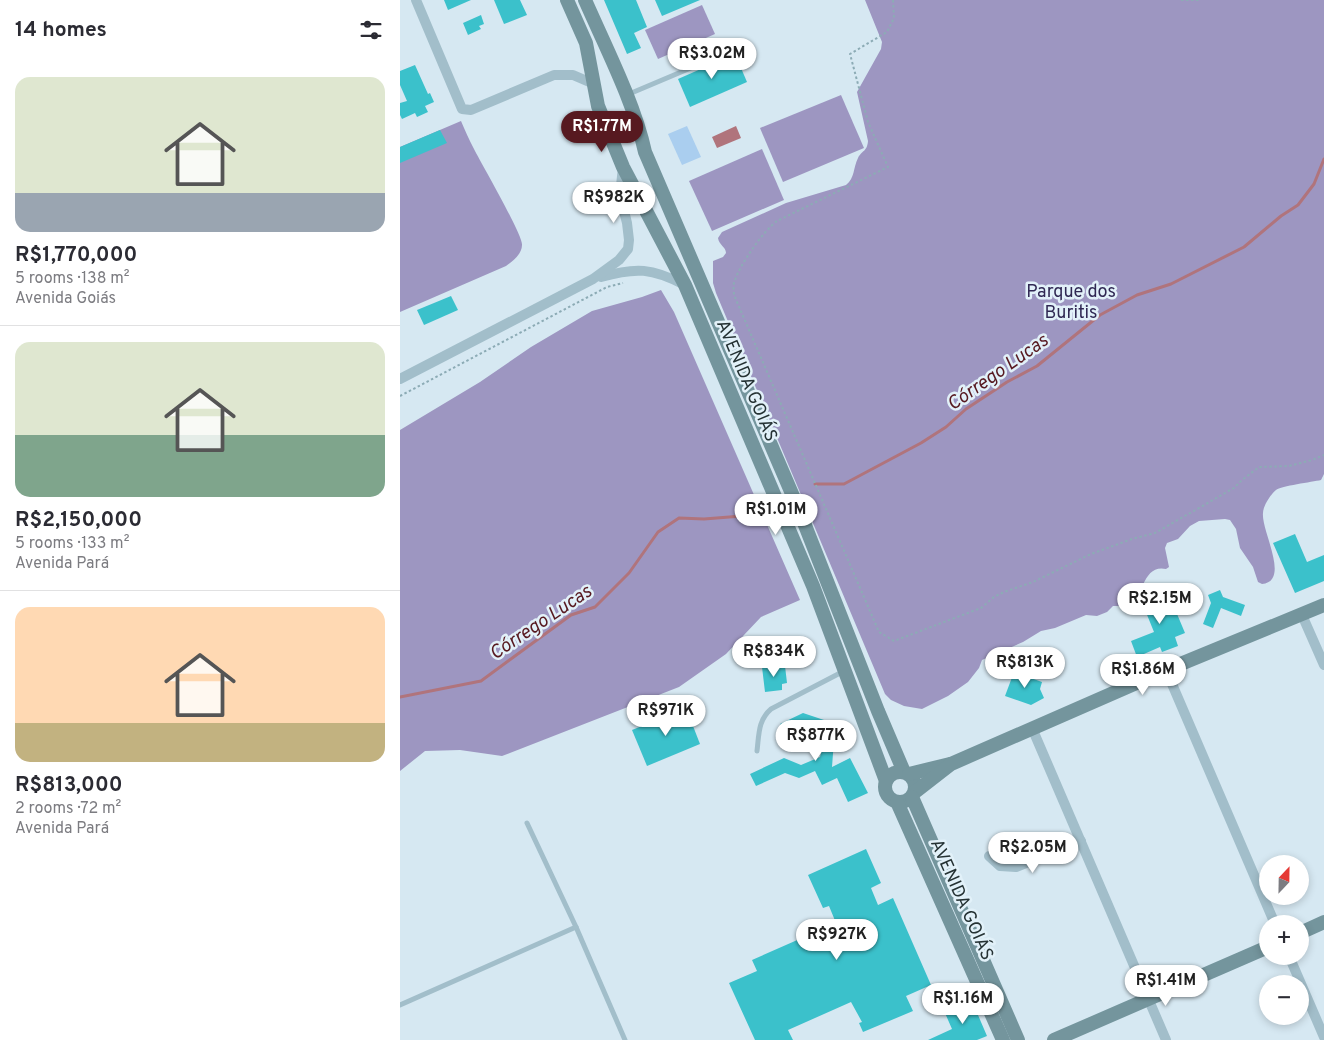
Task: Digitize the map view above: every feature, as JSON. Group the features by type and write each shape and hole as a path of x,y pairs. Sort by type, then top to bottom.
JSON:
{"main road":[{"name":"AVENIDA GOIÁS","path":"567,0 586,43 598,106 621,163 685,285 813,586 886,781"},
{"name":"AVENIDA GOIÁS","path":"585,0 626,95 642,138 645,152 799,510 878,711 907,773"},
{"path":"594,84 603,80 620,81"},
{"path":"621,163 636,158 645,152"},
{"path":"951,764 907,773 892,774 886,781 885,791 892,800 897,802 905,801 951,764 1166,670 1324,604"},
{"path":"907,773 915,783 913,794"},
{"name":"AVENIDA GOIÁS","path":"913,794 1018,1040"},
{"name":"AVENIDA GOIÁS","path":"897,802 1003,1040"},
{"path":"1309,929 1324,922"},
{"path":"1054,1040 1259,951"}],"street":[{"path":"416,0 462,109 471,110 554,75 574,76 594,84"},
{"path":"400,379 593,279 619,260 628,249 629,240 620,194 621,163"},
{"path":"593,279 631,270 660,274 685,285"},
{"path":"1302,614 1324,665"},
{"path":"1166,670 1271,915"},
{"path":"1032,728 1166,1040"},
{"path":"989,856 1000,866 1016,867 1081,841"},
{"path":"1293,965 1324,1037"}],"lane":[{"path":"626,95 718,56"},
{"path":"757,751 760,723 764,714 845,671"},
{"path":"527,823 625,1040"},
{"path":"400,1005 576,928"}],"path":[{"path":"893,0 894,18 887,32 850,54 868,122 888,167 770,226 763,233 733,284 734,295 879,632 894,641 981,608 994,597 1004,592 1033,582 1091,554 1155,533 1234,488 1259,468 1289,466 1324,455"},
{"path":"1181,0 1200,0"},
{"path":"400,396 607,288 629,281"}],"green space":[{"name":"Parque dos Buritis","path":"865,0 1324,0 1324,474 1321,480 1276,490 1263,510 1275,565 1274,574 1270,581 1262,584 1258,582 1253,567 1240,548 1236,529 1230,520 1199,521 1190,526 1178,539 1167,543 1165,548 1169,567 1152,571 1130,608 1113,606 1107,612 1097,616 1086,615 1055,628 1041,631 1023,642 982,660 979,668 968,682 948,696 922,709 904,706 891,700 885,694 713,283 713,261 723,257 726,253 718,238 722,232 786,203 846,185 851,179 856,162 868,141 857,92 881,49 882,42"},
{"path":"702,5 715,34 658,59 645,30"},
{"path":"841,95 864,148 783,182 760,128"},
{"path":"461,121 472,146 516,228 521,239 522,248 517,257 506,266 400,312 400,147"},
{"path":"762,149 784,200 712,231 689,181"},
{"path":"661,290 674,312 800,600 761,617 726,654 679,687 502,756 460,750 425,751 400,771 400,430 480,382 531,347 592,311"}],"sand":[{"path":"687,126 701,157 682,165 668,134"}],"shaded area":[{"path":"736,126 741,138 717,148 712,137"}],"building":[{"path":"444,0 471,0 448,10"},
{"path":"494,0 520,0 527,15 504,24"},
{"path":"604,0 636,0 647,27 634,33 641,48 627,54"},
{"path":"655,0 700,0 662,16"},
{"path":"481,15 484,24 479,26 481,29 468,35 463,23"},
{"path":"735,54 747,82 690,107 678,79"},
{"path":"415,65 428,94 430,93 434,102 425,106 428,112 417,117 415,113 402,119 400,103 407,101 400,85 400,71"},
{"path":"440,130 447,143 400,163 400,147"},
{"path":"451,296 458,310 424,325 417,310"},
{"path":"1295,534 1307,562 1324,555 1324,581 1295,593 1273,543"},
{"path":"1167,590 1185,633 1175,637 1178,646 1162,652 1160,647 1137,657 1131,641 1154,632 1141,600"},
{"path":"1220,590 1223,597 1245,605 1241,616 1221,608 1213,628 1203,624 1211,603 1208,595"},
{"path":"785,666 787,683 782,684 782,690 765,692 762,667"},
{"path":"1014,672 1042,682 1040,689 1044,698 1031,705 1005,696"},
{"path":"686,708 700,744 647,766 632,730"},
{"path":"803,713 827,721 834,740 832,767 850,758 868,793 848,802 837,778 822,785 815,771 799,778 785,773 756,786 750,774 784,758 801,765 820,757 823,745 817,729 804,724 785,733 780,724"},
{"path":"866,849 881,883 871,888 878,905 893,898 931,985 906,996 913,1011 863,1032 859,1023 862,1022 851,1002 788,1030 793,1040 755,1040 729,983 757,971 752,960 836,923 829,906 823,908 808,875"},
{"path":"972,1001 987,1036 977,1040 928,1040 952,1029 945,1013"}],"waterway":[{"name":"Córrego Lucas","path":"815,484 844,484 921,443 946,427 966,409 1007,382 1037,366 1100,315 1137,295 1171,284 1244,247 1281,216 1298,205 1314,184 1324,159"},
{"name":"Córrego Lucas","path":"400,697 481,681 571,615 595,607 629,573 658,532 679,518 704,519 742,516 755,510"}]}
